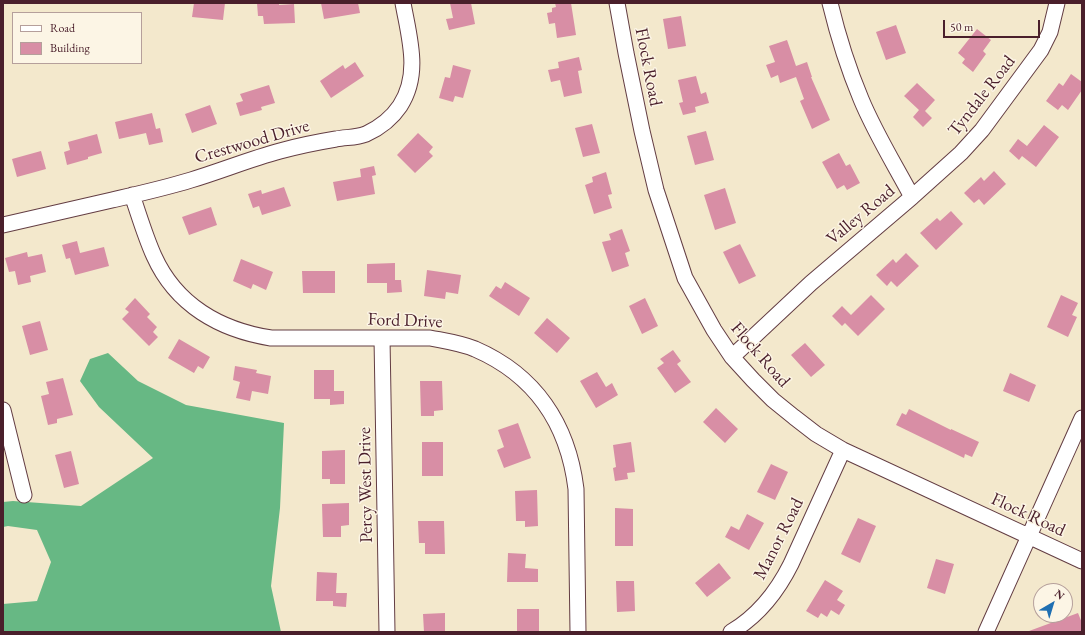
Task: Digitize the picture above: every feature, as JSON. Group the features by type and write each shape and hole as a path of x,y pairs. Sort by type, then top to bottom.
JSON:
{"street":[{"name":"Crestwood Drive","path":"3,225 191,180 282,150 349,138 364,134 377,128 390,118 400,106 408,91 412,76 413,60 403,3"},
{"name":"Flock Road","path":"618,3 626,53 656,190 685,278 703,312 732,357 773,400 816,434 843,450 1082,561"},
{"name":"Valley Road","path":"732,357 811,283 912,197 872,124 861,100 837,33 830,3"},
{"name":"Tyndale Road","path":"912,197 961,153 982,130 1041,50 1050,32 1057,3"},
{"name":"Ford Drive","path":"132,195 154,256 165,276 179,293 194,307 215,321 235,330 271,338 430,338 449,342 474,349 494,358 515,372 534,390 559,427 568,448 573,469 576,488 578,632"},
{"name":"Percy West Drive","path":"382,338 387,632"},
{"path":"3,410 24,495"},
{"path":"986,632 1082,418"},
{"name":"Manor Road","path":"731,632 754,615 782,582 843,450"}],"green space":[{"path":"108,353 138,381 186,405 284,423 280,508 271,586 281,632 3,632 3,604 37,601 51,562 37,530 8,526 3,527 3,502 13,501 81,506 153,458 99,407 80,381 90,359"}],"building":[{"path":"194,3 225,3 223,20 192,17"},
{"path":"257,3 279,3 279,5 294,4 295,23 264,24 263,16 258,16"},
{"path":"321,3 358,3 360,13 324,19"},
{"path":"450,3 471,3 475,24 449,30 446,19 453,18"},
{"path":"555,3 571,3 576,35 557,38 555,23 549,24 547,13 552,12 552,8 556,7"},
{"path":"681,16 686,46 668,49 663,19"},
{"path":"896,25 906,53 886,60 876,32"},
{"path":"977,29 991,40 983,51 986,54 973,72 962,63 965,59 958,53"},
{"path":"787,40 796,66 807,62 811,77 830,120 812,129 800,101 804,99 796,77 780,83 778,75 771,78 766,65 775,62 769,46"},
{"path":"579,57 582,70 578,71 582,93 564,97 560,80 551,82 548,70 559,68 558,62"},
{"path":"355,62 364,76 331,98 320,81 343,65 345,69"},
{"path":"453,65 471,70 463,98 455,96 453,102 439,98 445,77 450,78"},
{"path":"1071,74 1082,82 1082,90 1068,110 1062,105 1058,110 1046,101 1059,83 1063,86"},
{"path":"696,76 701,94 706,92 709,103 695,107 696,112 683,115 679,103 683,102 678,80"},
{"path":"917,83 935,100 925,111 932,118 923,127 913,117 919,110 904,96"},
{"path":"269,85 275,103 261,107 262,110 240,116 236,103 243,101 240,94"},
{"path":"210,105 217,124 192,133 185,114"},
{"path":"152,113 156,129 160,128 163,142 149,145 146,133 119,139 115,122"},
{"path":"592,124 600,153 583,157 575,128"},
{"path":"1044,125 1059,137 1036,167 1022,156 1019,160 1009,151 1018,139 1027,146"},
{"path":"706,131 714,160 695,165 687,136"},
{"path":"418,133 433,147 429,152 433,156 415,173 397,155"},
{"path":"97,134 102,153 67,165 64,152 70,150 68,142"},
{"path":"41,151 46,169 17,177 12,159"},
{"path":"839,153 846,166 850,164 860,183 847,190 844,185 837,189 822,162"},
{"path":"374,166 376,175 372,176 375,194 337,201 333,182 361,177 360,169"},
{"path":"994,171 1006,184 984,205 979,199 974,203 964,193 981,177 984,181"},
{"path":"606,172 612,194 608,195 612,208 594,214 585,185 593,182 592,177"},
{"path":"284,187 291,206 262,215 259,206 253,208 248,194 261,190 262,194"},
{"path":"725,188 736,223 715,230 704,195"},
{"path":"211,207 217,225 189,235 182,217"},
{"path":"951,211 963,224 936,250 920,233 937,218 940,221"},
{"path":"622,229 630,251 625,253 629,266 612,272 602,242 611,240 609,234"},
{"path":"77,241 80,253 104,247 109,266 75,275 70,258 66,259 62,245"},
{"path":"740,244 756,276 739,284 723,252"},
{"path":"27,252 28,257 42,254 46,272 30,276 31,282 18,285 15,271 9,272 5,258"},
{"path":"906,253 919,266 897,287 891,281 887,286 876,275 893,259 896,263"},
{"path":"241,259 273,272 266,290 253,284 251,289 233,281"},
{"path":"395,263 395,280 401,280 402,292 387,293 387,283 367,283 367,264"},
{"path":"427,270 461,275 458,294 446,292 445,299 424,296"},
{"path":"302,271 335,271 335,293 303,293"},
{"path":"505,282 530,298 519,316 489,296 496,286 501,289"},
{"path":"871,295 885,309 858,336 845,323 842,326 832,316 842,306 851,315"},
{"path":"1061,295 1078,303 1072,315 1077,317 1068,337 1047,327"},
{"path":"135,298 150,314 147,317 157,327 153,332 158,337 149,346 122,319 129,312 125,309"},
{"path":"645,298 658,326 642,334 629,306"},
{"path":"547,318 570,338 557,353 534,333"},
{"path":"40,321 48,350 30,355 22,326"},
{"path":"179,339 210,357 203,369 198,366 194,373 168,358"},
{"path":"805,343 825,365 811,377 791,355"},
{"path":"673,350 681,361 677,364 691,382 675,393 657,368 664,363 660,359"},
{"path":"235,366 257,370 256,373 271,376 268,394 252,391 250,401 236,398 240,382 233,380"},
{"path":"314,370 334,370 334,391 344,391 344,404 330,405 330,399 314,399"},
{"path":"597,372 606,387 612,383 618,395 596,408 580,381"},
{"path":"1010,373 1036,385 1029,402 1003,391"},
{"path":"63,378 73,415 57,419 57,423 48,425 41,396 49,394 46,382"},
{"path":"420,381 442,381 443,410 434,411 434,416 421,416"},
{"path":"716,408 738,429 725,443 703,422"},
{"path":"909,409 979,442 972,457 965,454 964,458 896,425 902,413 906,415"},
{"path":"518,423 531,458 504,468 497,450 504,447 498,430"},
{"path":"422,442 443,442 443,476 422,476"},
{"path":"631,442 635,472 627,473 628,479 615,481 613,468 616,467 613,445"},
{"path":"345,450 345,484 330,484 330,479 322,479 322,451"},
{"path":"71,451 79,484 64,488 55,455"},
{"path":"771,464 788,472 775,500 757,492"},
{"path":"537,490 538,526 525,527 525,521 516,521 515,491"},
{"path":"349,503 349,525 341,526 341,537 323,537 322,504"},
{"path":"615,508 633,509 633,546 615,546"},
{"path":"747,514 764,523 749,550 725,537 731,526 739,530"},
{"path":"858,518 876,526 860,563 841,554"},
{"path":"418,521 444,521 445,554 425,554 425,543 419,543"},
{"path":"508,553 526,554 525,568 538,569 538,582 507,582"},
{"path":"936,559 954,564 945,594 927,588"},
{"path":"719,563 731,578 707,597 695,583"},
{"path":"317,572 337,573 336,593 347,593 346,607 333,606 333,601 316,601"},
{"path":"825,580 843,591 837,600 845,605 839,615 831,610 827,617 821,613 818,618 806,611"},
{"path":"616,581 634,581 635,611 617,612"},
{"path":"517,609 539,609 539,632 517,632"},
{"path":"445,613 445,632 424,632 423,614"},
{"path":"1078,613 1082,623 1082,632 1029,632 1051,623 1073,623 1073,615"}]}
